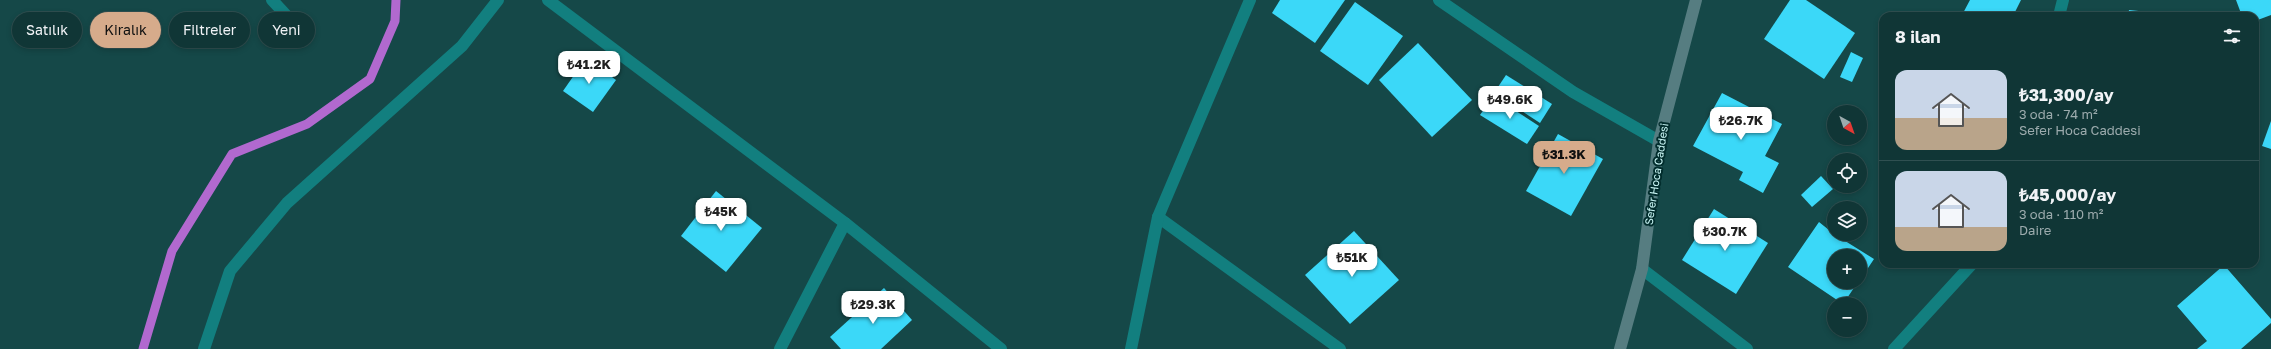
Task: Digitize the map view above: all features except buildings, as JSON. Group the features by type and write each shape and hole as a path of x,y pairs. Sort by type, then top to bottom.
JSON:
{"street":[{"path":"272,0 283,12"},
{"path":"204,349 230,270 239,259 287,203 462,46 498,0"},
{"path":"548,0 845,223 1001,349"},
{"path":"1131,349 1158,217 1250,0"},
{"path":"1439,0 1573,92 1659,141"},
{"name":"Sefer Hoca Caddesi","path":"1620,349 1642,269 1659,141 1696,0"},
{"path":"2061,12 2063,0"},
{"path":"1158,217 1340,349"},
{"path":"780,349 845,223"},
{"path":"1894,349 1968,268"},
{"path":"1642,269 1747,349"}],"waterway":[{"path":"143,349 172,251 232,154 307,124 370,79 395,21 396,0"}]}
